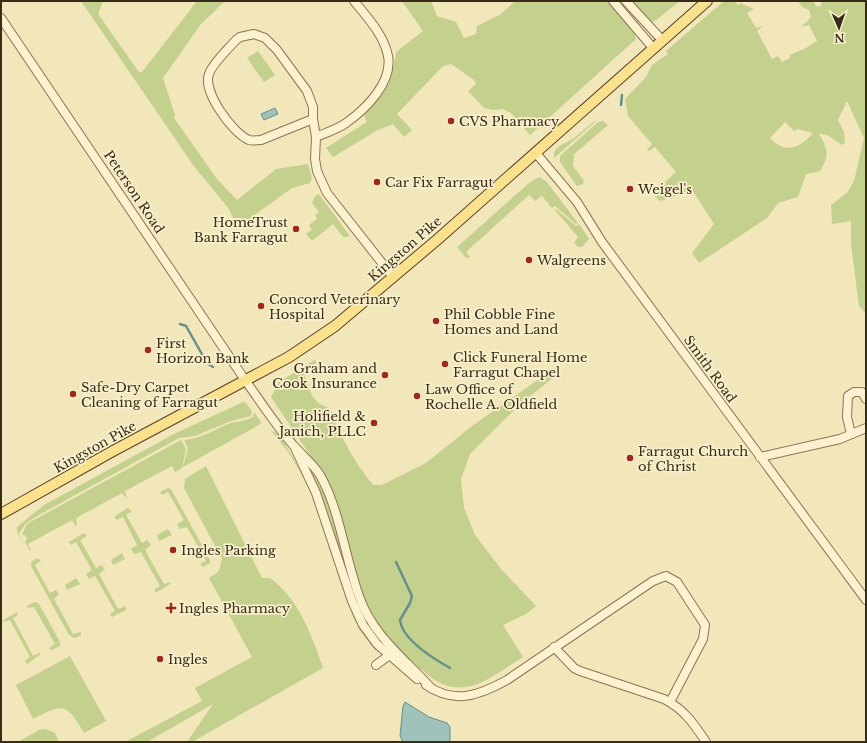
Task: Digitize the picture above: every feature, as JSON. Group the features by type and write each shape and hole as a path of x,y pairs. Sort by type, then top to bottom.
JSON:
{"main road":[{"name":"Kingston Pike","path":"1,514 114,451 289,357 334,326 393,277 707,1"}],"street":[{"path":"316,137 346,124 359,113 374,97 388,74 388,54 378,32 354,1"},
{"path":"626,1 662,40"},
{"path":"615,2 654,48"},
{"name":"Peterson Road","path":"1,18 245,380 294,446"},
{"path":"313,119 261,140 249,140 238,134 214,99 207,84 209,74 240,37 254,34 265,38 277,50 307,91 313,107 316,137 314,160 317,171 327,193 393,277"},
{"name":"Smith Road","path":"535,152 577,202 602,242 866,600"},
{"path":"852,434 846,417 848,396 854,392 862,392 866,399"},
{"path":"760,457 827,442 866,428"},
{"path":"294,446 311,462 320,476 335,514 359,597 392,653"},
{"path":"294,446 316,493 352,602 363,625 377,644 392,653 431,688 450,696 471,696 486,692 653,581 662,577 670,577 677,582 705,626 703,639 670,702"},
{"path":"338,557 347,555"},
{"path":"554,647 574,668 580,671 670,702 686,714 706,742"},
{"path":"376,665 392,653"}],"green space":[{"path":"81,1 103,1 98,14 139,72 142,72 197,1 225,1 201,24 163,78 175,115 174,118 217,179 237,200 276,169 308,164 312,178 310,183 292,188 249,219 233,218 229,209 193,165"},
{"path":"402,1 431,1 437,16 456,22 464,38 476,34 477,26 501,14 515,1 608,1 634,32 636,39 530,135 511,113 503,109 493,110 484,108 468,91 476,84 474,80 451,64 442,67 397,114 412,130 404,137 393,124 376,131 333,157 326,148 367,122 364,116 386,87 392,72 396,52 423,31"},
{"path":"630,1 680,1 652,22"},
{"path":"724,1 737,1 736,4 739,5 740,3 754,9 747,13 756,28 763,26 757,31 772,59 778,56 782,62 790,58 790,55 803,50 817,41 809,25 801,27 809,20 811,16 809,10 802,7 798,1 813,1 817,7 822,5 820,1 866,1 866,313 859,306 851,244 851,221 832,224 831,205 847,193 854,181 864,138 847,101 838,120 844,132 845,143 842,145 829,136 819,133 826,148 826,160 820,171 806,174 798,197 778,203 767,218 699,263 692,253 714,224 692,190 661,201 658,200 656,197 660,189 676,172 655,147 649,151 647,150 652,144 628,116 625,99 646,77 652,65 668,54 666,51","holes":["785,122 794,131 798,129 813,133 802,143 792,148 781,146 770,138"]},
{"path":"258,51 275,75 264,82 247,58"},
{"path":"597,119 554,158 554,152 558,147 574,138"},
{"path":"603,121 608,125 574,154 573,166 584,181 583,184 577,186 560,162 560,156 598,122"},
{"path":"539,177 546,181 578,223 576,224 555,206 552,208 542,196 535,201 529,195 466,252 470,257 466,258 457,247 529,183"},
{"path":"319,194 349,235 348,237 343,237 333,224 312,241 306,234 312,230 309,225 317,219 315,215 319,212 312,203 315,196"},
{"path":"556,209 576,226 579,224 589,239 582,247 578,247 574,243 578,237 555,210"},
{"path":"316,359 316,364 310,365 303,371 309,389 318,403 330,408 348,448 359,467 373,485 382,485 426,463 472,426 556,367 560,372 517,407 470,454 461,479 464,508 475,535 501,569 536,606 526,614 503,625 523,657 485,681 473,686 460,688 448,686 435,680 421,669 419,672 386,637 366,605 324,476 271,397 279,382"},
{"path":"243,402 246,403 252,411 251,416 231,421 195,436 179,438 37,516 25,524 19,534 23,544 17,532 17,527 44,505 174,434"},
{"path":"254,412 261,422 259,425 183,467 188,448 184,440 201,436 234,422 250,419 253,417"},
{"path":"271,431 280,436 313,491 347,592 378,654 359,629 353,617 312,496 288,452"},
{"path":"181,440 186,449 182,468 175,472 172,466 125,491 127,499 122,493 76,518 77,526 72,520 28,544 31,550 30,551 25,542 27,539 25,535 22,535 26,525"},
{"path":"206,466 262,578 270,578 289,596 297,607 309,631 323,668 192,742 187,742 213,704 147,742 125,742 202,701 195,688 252,657 209,578 219,571 222,559 184,488 185,479"},
{"path":"308,468 322,486 342,546 341,548 338,547 323,500"},
{"path":"168,488 171,489 210,560 210,563 203,567 200,564 206,561 187,527 180,529 177,524 184,520 168,492 162,495 160,492"},
{"path":"128,508 132,511 126,515 142,543 147,540 151,545 145,550 164,584 171,582 157,592 155,592 155,589 160,586 141,552 134,554 131,549 137,545 123,517 117,520 115,518 115,516"},
{"path":"168,529 172,535 159,541 157,535"},
{"path":"84,533 87,536 80,540 96,568 101,565 105,569 99,574 118,609 125,606 126,608 126,610 112,617 110,614 115,611 95,576 89,579 86,574 92,570 76,542 71,545 69,542"},
{"path":"122,553 125,559 113,565 111,560"},
{"path":"38,558 41,561 35,565 50,593 56,590 59,594 54,599 73,634 81,632 81,635 75,638 69,635 31,566 32,561"},
{"path":"76,578 80,584 67,590 65,585"},
{"path":"35,602 39,604 60,642 60,646 51,650 49,648 55,644 34,607 27,608 28,605"},
{"path":"17,612 18,615 13,618 33,656 39,653 41,654 27,664 25,661 30,657 10,620 4,622 2,621"},
{"path":"70,656 106,721 84,733 73,716 64,709 58,708 33,719 16,685"},
{"path":"46,729 55,733 59,742 18,742 39,730"}],"water":[{"path":"275,108 278,114 264,120 261,114"},
{"path":"405,702 429,717 447,723 450,727 450,742 403,742 400,736 403,706"}],"waterway":[{"path":"621,105 622,95"},
{"path":"180,324 186,326 207,363 213,367"},
{"path":"196,357 203,357"},
{"path":"396,562 412,596 410,603 400,620 406,635 412,642 436,660 450,668"}],"place":[{"name":"CVS Pharmacy","path":"451,121"},
{"name":"Car Fix Farragut","path":"377,182"},
{"name":"Weigel's","path":"630,189"},
{"name":"HomeTrust Bank Farragut","path":"296,229"},
{"name":"Walgreens","path":"529,260"},
{"name":"Concord Veterinary Hospital","path":"261,306"},
{"name":"Phil Cobble Fine Homes and Land","path":"436,321"},
{"name":"First Horizon Bank","path":"148,350"},
{"name":"Click Funeral Home Farragut Chapel","path":"445,364"},
{"name":"Graham and Cook Insurance","path":"385,375"},
{"name":"Safe-Dry Carpet Cleaning of Farragut","path":"73,394"},
{"name":"Law Office of Rochelle A. Oldfield","path":"417,396"},
{"name":"Holifield & Janich, PLLC","path":"374,423"},
{"name":"Farragut Church of Christ","path":"630,458"},
{"name":"Ingles Parking","path":"173,550"},
{"name":"Ingles Pharmacy","path":"171,608"},
{"name":"Ingles","path":"160,659"}]}
